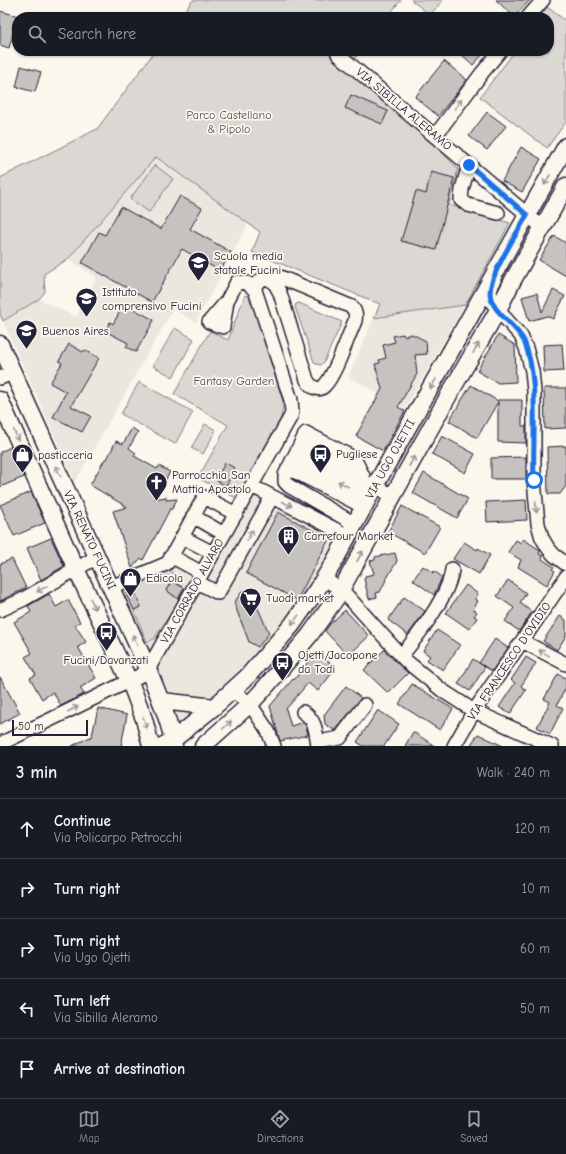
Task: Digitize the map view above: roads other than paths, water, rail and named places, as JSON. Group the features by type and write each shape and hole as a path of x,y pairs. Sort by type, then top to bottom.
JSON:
{"main road":[{"name":"VIA UGO OJETTI","path":"170,744 214,707 271,650 297,618 324,579 352,530 370,488 496,272 566,146"},
{"name":"VIA UGO OJETTI","path":"203,746 250,704 309,636 342,590 396,490 566,186"},
{"name":"VIA RENATO FUCINI","path":"0,344 6,375 97,557 162,701 170,744"},
{"name":"VIA RENATO FUCINI","path":"0,400 76,569 129,680 144,720 151,746"},
{"path":"162,701 214,707"}],"street":[{"path":"532,12 543,0"},
{"name":"VIA SIBILLA ALERAMO","path":"340,56 542,228"},
{"path":"435,136 496,56"},
{"path":"469,165 462,189 462,200 468,205 498,213"},
{"path":"496,272 490,291 492,302 519,333 526,348 533,377 534,473 538,524 542,538 548,548 559,560 566,564"},
{"path":"227,301 237,282 247,283 252,287 265,277 280,277 352,307 355,310 355,321 334,370 322,388 314,388 309,385 280,293 274,282 265,277"},
{"name":"VIA CORRADO ALVARO","path":"148,669 252,486 292,412 291,400 255,290 252,287"},
{"path":"352,530 287,485 285,478 306,433 352,457 370,488"},
{"path":"295,454 349,476 370,488"},
{"path":"295,454 370,488 396,490"},
{"path":"252,486 272,497 352,530"},
{"path":"111,587 162,566 169,561 204,497 236,514"},
{"path":"172,556 218,593 272,497"},
{"path":"193,516 224,534"},
{"path":"182,537 213,553"},
{"path":"0,610 22,600 97,557"},
{"path":"401,656 444,594 450,583 452,569"},
{"name":"VIA FRANCESCO D'OVIDIO","path":"454,746 474,711 566,577"},
{"path":"324,579 342,590 401,656 433,684 474,711 552,746"},
{"path":"522,641 566,664"},
{"path":"0,744 143,674 148,669"},
{"path":"232,690 250,704 268,731 274,746"},
{"path":"303,712 312,719 314,723 318,744 342,742 340,738 365,706"}],"place":[{"name":"Scuola media statale Fucini","path":"198,282"},
{"name":"Istituto comprensivo Fucini","path":"87,318"},
{"name":"Buenos Aires","path":"27,350"},
{"name":"pasticceria","path":"22,474"},
{"name":"Pugliese","path":"321,474"},
{"name":"Parrocchia San Mattia Apostolo","path":"157,502"},
{"name":"Carrefour Market","path":"288,556"},
{"name":"Edicola","path":"130,598"},
{"name":"Tuodì market","path":"251,618"},
{"name":"Fucini/Davanzati","path":"106,652"},
{"name":"Ojetti/Jacopone da Todi","path":"282,682"}],"park label":[{"name":"Parco Castellano & Pipolo","path":"229,122"},
{"name":"Fantasy Garden","path":"234,381"}]}
